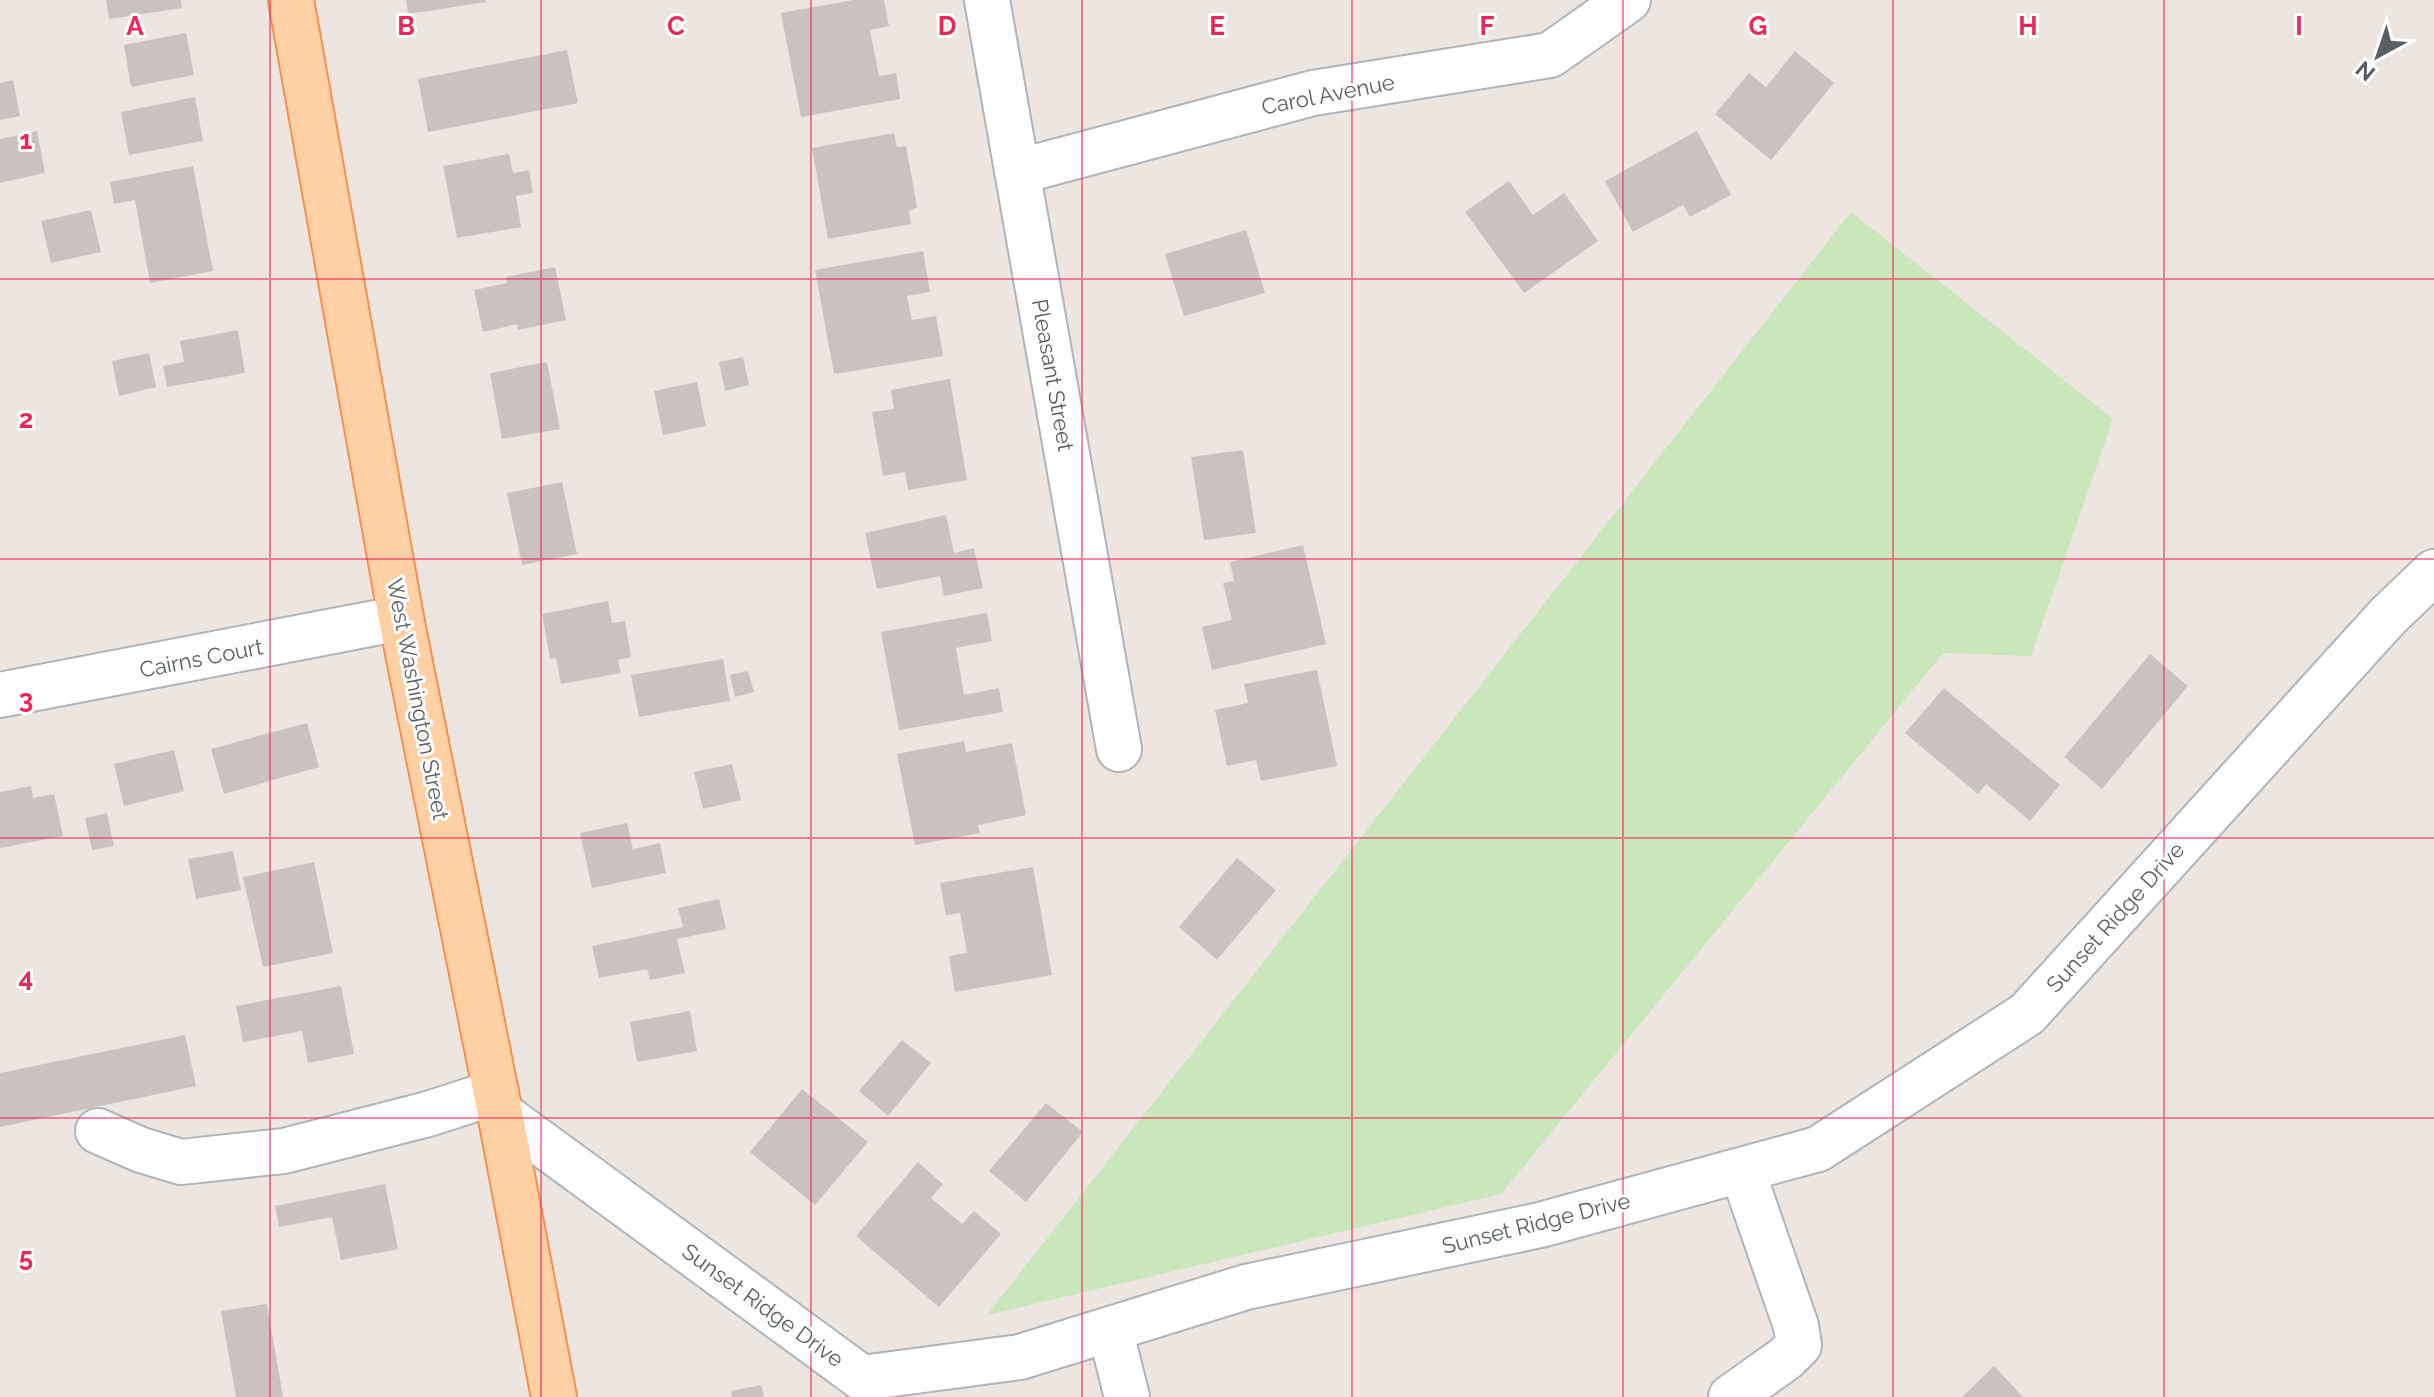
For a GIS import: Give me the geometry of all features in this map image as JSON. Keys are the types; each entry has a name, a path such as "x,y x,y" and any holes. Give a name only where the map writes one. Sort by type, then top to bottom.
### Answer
{"main road":[{"name":"West Washington Street","path":"291,0 401,618 554,1397"}],"street":[{"name":"Pleasant Street","path":"987,0 1119,749"},
{"name":"Carol Avenue","path":"1017,172 1313,93 1550,55 1628,0"},
{"name":"Sunset Ridge Drive","path":"498,1102 862,1378 920,1384 1020,1357 1246,1287 1540,1225 1742,1170 1818,1149 2027,1014 2388,616 2434,572"},
{"name":"Cairns Court","path":"0,695 401,618"},
{"path":"98,1131 141,1150 181,1162 284,1151 428,1114 498,1102"},
{"path":"1731,1397 1786,1358 1799,1345 1796,1326 1742,1170"},
{"path":"1110,1329 1127,1397"}],"green space":[{"path":"1851,212 2113,419 2031,656 1943,653 1501,1194 987,1315"}],"building":[{"path":"106,0 181,0 182,8 109,19"},
{"path":"406,0 486,0 486,2 408,14"},
{"path":"853,0 884,0 889,26 870,30 879,76 896,73 900,99 801,117 781,13"},
{"path":"186,33 194,75 131,87 124,45"},
{"path":"567,50 578,103 428,132 418,79"},
{"path":"1795,51 1834,83 1771,160 1715,114 1749,73 1766,87"},
{"path":"13,80 20,116 0,120 0,83"},
{"path":"195,97 203,141 129,155 121,112"},
{"path":"37,131 45,173 0,183 0,139"},
{"path":"1697,131 1731,195 1690,217 1683,205 1633,232 1605,181"},
{"path":"894,133 897,147 906,146 917,207 909,211 911,224 828,239 812,148"},
{"path":"509,154 513,173 529,170 533,193 516,196 521,227 457,238 443,166"},
{"path":"193,166 213,271 150,283 135,200 114,204 110,182"},
{"path":"1509,181 1533,215 1564,193 1598,241 1524,293 1465,212"},
{"path":"91,210 101,252 51,263 41,221"},
{"path":"1246,230 1265,293 1184,316 1165,254"},
{"path":"923,251 930,292 907,296 912,320 936,316 943,356 834,374 815,270"},
{"path":"555,267 566,320 518,330 517,324 483,332 474,290 507,283 506,277"},
{"path":"238,330 245,373 167,387 163,366 184,362 180,341"},
{"path":"149,353 156,387 119,396 112,361"},
{"path":"743,357 749,385 725,391 719,362"},
{"path":"547,362 560,429 502,439 490,373"},
{"path":"950,379 967,480 908,490 905,472 883,476 872,412 894,409 891,390"},
{"path":"697,382 706,426 663,435 654,391"},
{"path":"1243,450 1256,533 1204,540 1191,457"},
{"path":"562,482 577,554 522,565 507,493"},
{"path":"946,515 954,553 974,548 983,588 944,596 940,576 877,589 865,533"},
{"path":"1303,545 1326,644 1212,670 1202,627 1232,620 1223,583 1234,581 1230,562"},
{"path":"608,601 612,623 625,621 631,657 618,660 621,673 561,684 556,658 550,659 542,614"},
{"path":"987,613 992,641 956,648 964,695 999,688 1003,712 899,730 881,632"},
{"path":"2150,654 2188,686 2102,789 2064,757"},
{"path":"723,659 730,701 639,717 631,675"},
{"path":"1317,670 1337,766 1261,781 1256,760 1227,766 1215,710 1248,703 1244,684"},
{"path":"748,671 754,692 735,697 730,675"},
{"path":"1944,688 2060,785 2030,821 1986,784 1978,794 1905,733"},
{"path":"307,723 319,767 224,794 211,749"},
{"path":"964,741 966,752 1012,743 1026,815 978,825 980,833 915,845 897,754"},
{"path":"174,750 184,791 124,806 114,764"},
{"path":"732,764 741,800 703,809 694,772"},
{"path":"31,786 33,798 54,794 63,836 0,848 0,792"},
{"path":"107,813 114,846 92,850 85,818"},
{"path":"627,823 633,849 660,843 666,873 592,888 580,833"},
{"path":"233,851 241,890 196,899 188,859"},
{"path":"1237,858 1276,890 1217,960 1179,927"},
{"path":"314,862 333,953 263,967 243,877"},
{"path":"1033,867 1052,975 955,992 949,956 967,953 960,913 946,915 940,883"},
{"path":"719,899 726,929 677,939 685,973 650,980 647,969 599,978 592,946 683,927 678,908"},
{"path":"341,986 354,1054 308,1063 302,1031 243,1042 236,1006"},
{"path":"690,1011 697,1051 637,1062 630,1022"},
{"path":"185,1035 196,1086 0,1127 0,1073"},
{"path":"902,1040 931,1063 888,1116 859,1091"},
{"path":"802,1089 868,1142 815,1205 750,1152"},
{"path":"1046,1103 1083,1132 1026,1202 989,1171"},
{"path":"918,1162 943,1184 931,1198 962,1224 974,1211 1001,1234 939,1307 856,1236"},
{"path":"385,1184 398,1249 341,1260 332,1217 279,1227 275,1206"},
{"path":"267,1304 283,1397 236,1397 221,1311"},
{"path":"1994,1366 2023,1397 1962,1397"},
{"path":"761,1385 764,1397 732,1397 731,1391"}]}
